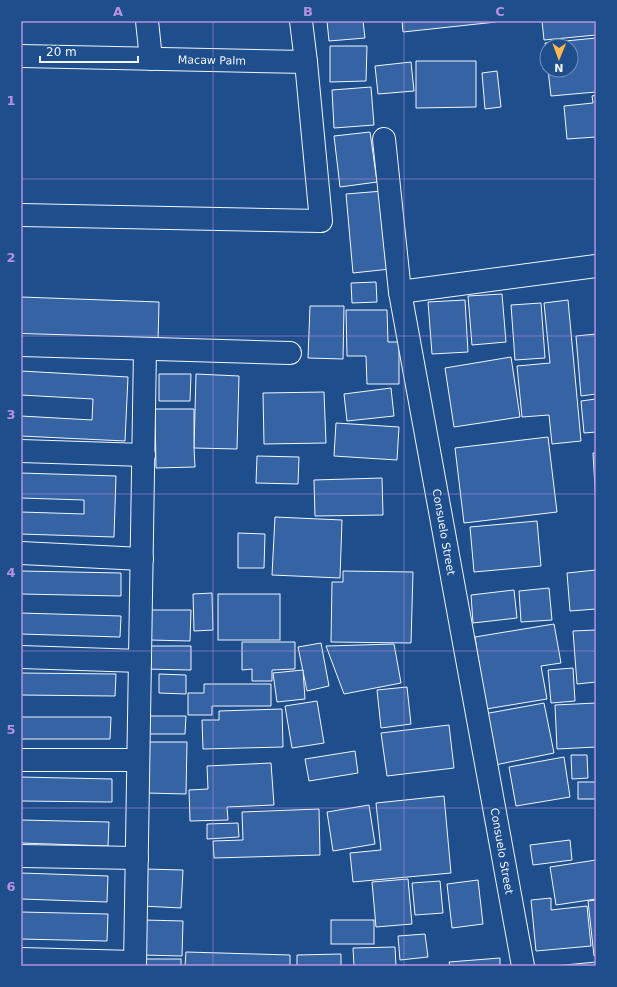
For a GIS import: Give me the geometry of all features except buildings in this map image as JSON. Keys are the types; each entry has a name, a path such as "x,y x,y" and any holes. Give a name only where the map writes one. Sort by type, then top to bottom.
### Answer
{"street":[{"path":"147,21 151,59"},
{"path":"21,215 321,221 301,21"},
{"name":"Macaw Palm","path":"21,56 306,62"},
{"name":"Consuelo Street","path":"384,139 400,292 524,966"},
{"path":"400,292 596,266"},
{"path":"21,345 290,352"},
{"path":"21,959 135,964 145,349"},
{"path":"21,451 144,455"},
{"path":"21,553 142,559"},
{"path":"21,657 140,661"},
{"path":"21,760 138,760"},
{"path":"21,856 136,858"}]}
